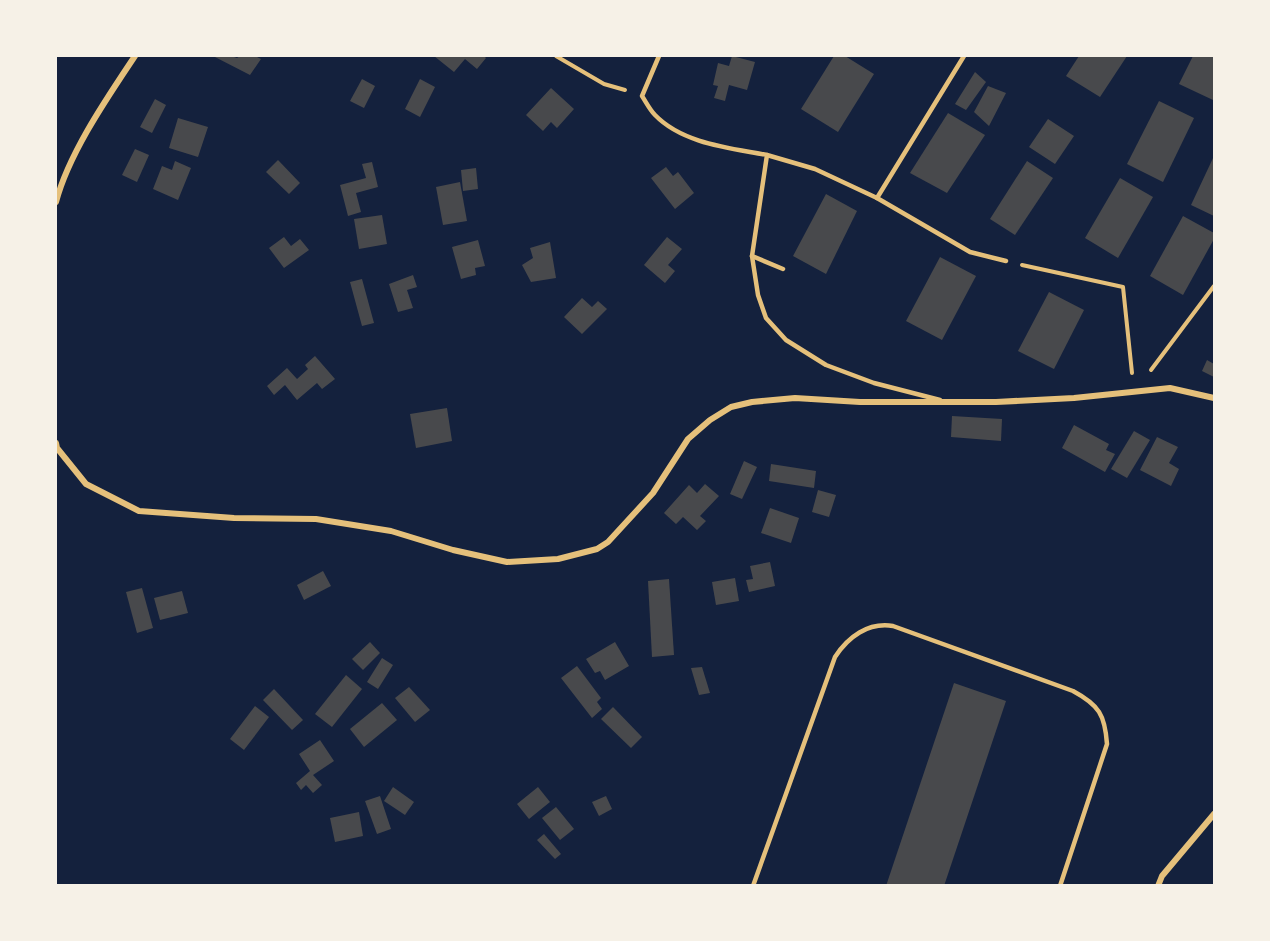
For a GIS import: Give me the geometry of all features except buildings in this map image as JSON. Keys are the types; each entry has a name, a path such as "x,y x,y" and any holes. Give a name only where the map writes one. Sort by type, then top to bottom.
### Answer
{"street":[{"path":"56,202 59,188 87,131 135,56"},
{"path":"56,443 57,448 86,483 140,511 234,518 315,519 391,531 453,550 507,562 558,559 586,553 608,542 653,493 688,439 710,420 731,407 752,402 795,398 860,402 996,402 1074,398 1170,388 1215,398"},
{"path":"1158,885 1161,876 1215,814"}],"lane":[{"path":"659,56 642,96 655,115 671,128 705,143 767,155 815,170 877,198 970,252 1006,261"},
{"path":"877,198 964,56"},
{"path":"767,155 752,256 758,295 766,318 786,340 826,365 874,383 943,401"},
{"path":"752,256 783,269"},
{"path":"753,885 835,657 854,636 869,627 885,625 1073,691 1088,699 1101,711 1107,744 1060,885"}],"path":[{"path":"556,56 604,84 642,96"},
{"path":"1006,261 1123,287 1134,392"},
{"path":"1134,392 1215,286"}]}
